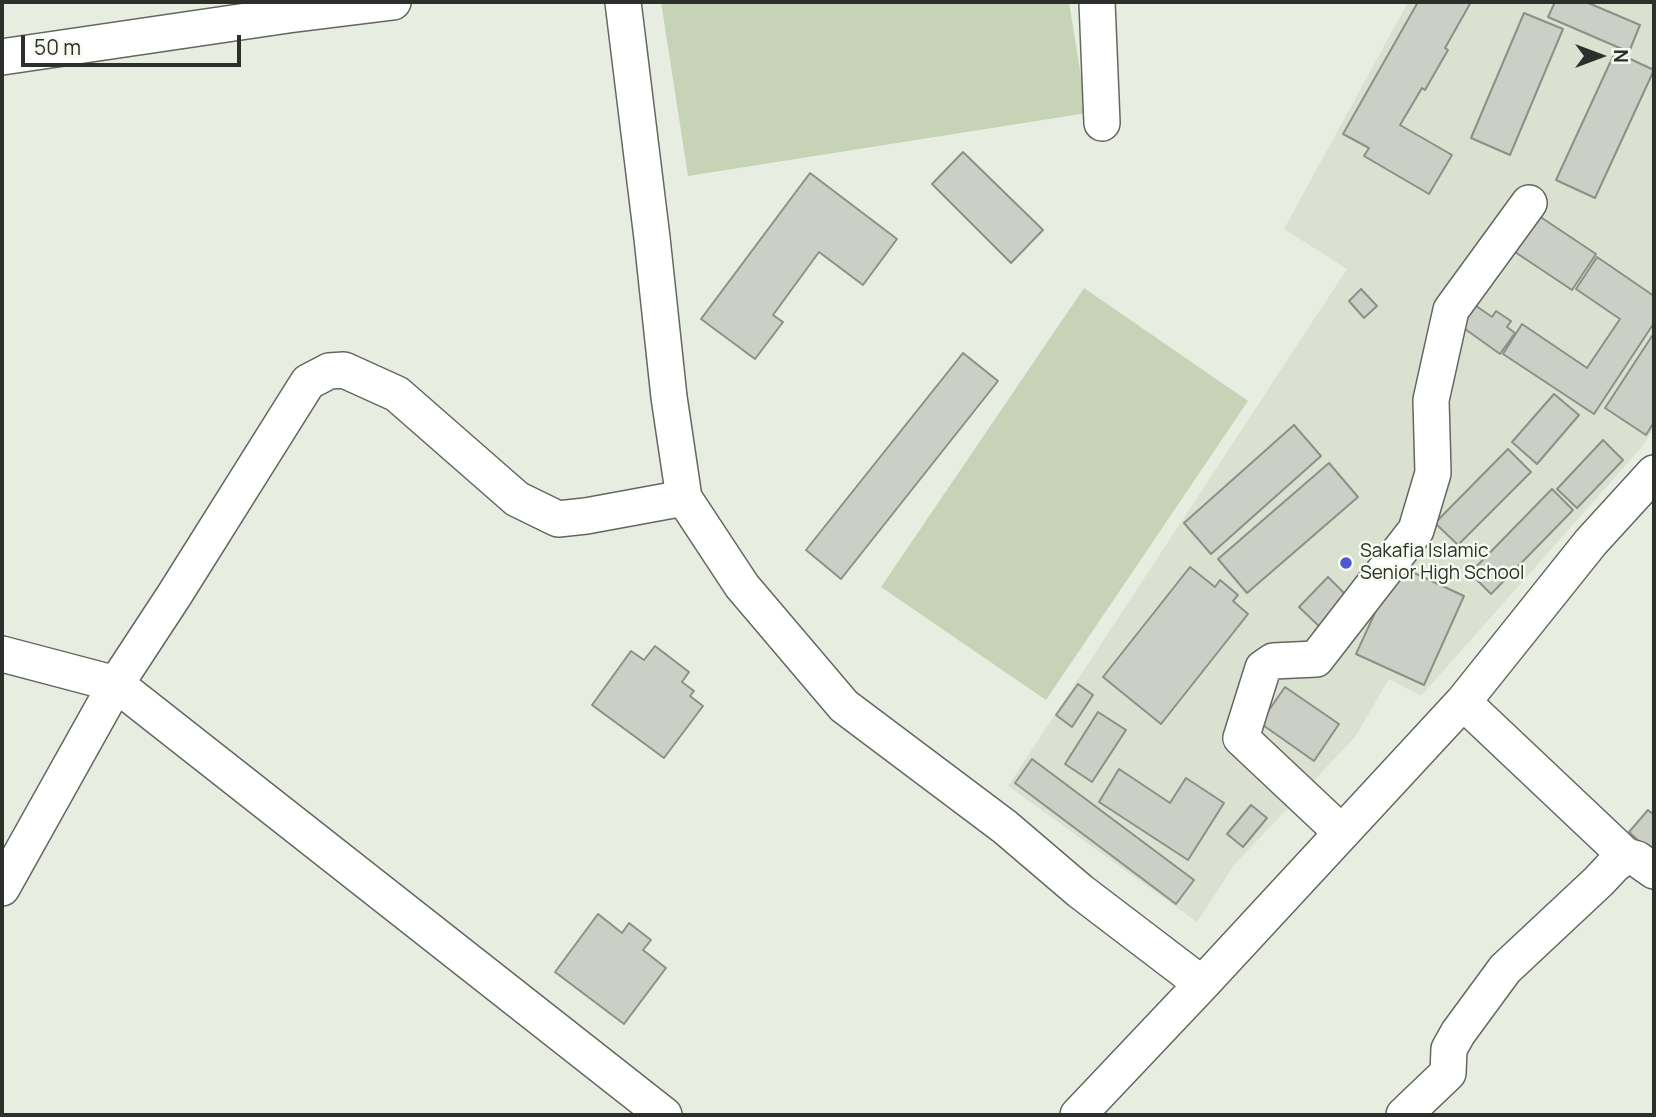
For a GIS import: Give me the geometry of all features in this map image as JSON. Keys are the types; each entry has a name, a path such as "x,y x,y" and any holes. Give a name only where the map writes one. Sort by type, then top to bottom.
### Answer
{"street":[{"path":"2,57 287,8 393,2"},
{"path":"623,2 669,397 684,498 742,586 844,706 1005,827 1080,891 1202,984"},
{"path":"1097,2 1102,123"},
{"path":"1341,832 1241,738 1263,668 1273,661 1316,659 1416,530 1433,473 1432,400 1451,310 1529,203"},
{"path":"2,888 116,684 308,382 329,371 344,370 397,394 517,499 558,519 684,498"},
{"path":"1078,1115 1463,702 1591,542 1654,473"},
{"path":"2,654 116,684 664,1115"},
{"path":"1463,702 1640,863"},
{"path":"1404,1115 1447,1073 1450,1049 1458,1033 1506,969 1614,865 1640,863"}],"shaded area":[{"name":"Sakafia Islamic Senior High School","path":"1408,2 1654,2 1654,428 1641,448 1421,696 1389,679 1355,737 1234,865 1197,922 1008,786 1347,269 1284,229"}],"green space":[{"path":"661,2 1069,2 1087,113 688,176"},
{"path":"1084,288 1248,401 1046,700 881,587"}],"building":[{"path":"1418,2 1471,2 1425,90 1422,88 1400,125 1452,155 1429,194 1364,156 1369,148 1343,134"},
{"path":"1555,2 1586,2 1640,25 1629,52 1548,17"},
{"path":"1524,13 1563,29 1510,155 1471,138"},
{"path":"1615,52 1654,70 1595,198 1556,180"},
{"path":"963,152 1043,230 1011,263 932,184"},
{"path":"810,173 897,239 863,285 819,252 773,315 783,322 755,359 701,319"},
{"path":"1539,216 1596,254 1572,290 1515,252"},
{"path":"1597,257 1654,296 1654,323 1594,414 1503,354 1522,324 1587,368 1620,319 1576,289"},
{"path":"1361,289 1377,306 1364,318 1349,301"},
{"path":"1472,303 1492,317 1496,311 1511,321 1507,327 1515,333 1500,354 1458,324"},
{"path":"1654,333 1654,422 1646,435 1605,408"},
{"path":"963,353 998,381 841,579 806,550"},
{"path":"1554,394 1579,415 1537,464 1512,442"},
{"path":"1294,425 1321,456 1211,554 1184,523"},
{"path":"1603,440 1623,460 1577,508 1557,489"},
{"path":"1508,449 1531,472 1458,545 1435,523"},
{"path":"1329,463 1358,497 1247,593 1218,559"},
{"path":"1552,489 1573,510 1491,594 1470,573"},
{"path":"1397,565 1464,596 1424,685 1356,654"},
{"path":"1190,567 1215,587 1220,580 1238,595 1233,601 1248,614 1161,724 1103,677"},
{"path":"1328,577 1351,600 1322,629 1299,607"},
{"path":"655,646 689,672 682,682 694,691 690,696 703,706 664,758 592,705 631,651 644,660"},
{"path":"1078,684 1093,695 1072,727 1056,715"},
{"path":"1285,687 1339,724 1314,761 1260,723"},
{"path":"1098,712 1126,730 1092,782 1065,764"},
{"path":"1032,759 1194,880 1176,904 1015,783"},
{"path":"1119,769 1170,803 1186,778 1224,803 1188,860 1099,802"},
{"path":"1251,805 1267,818 1243,847 1227,834"},
{"path":"1648,810 1654,815 1654,855 1629,832"},
{"path":"598,914 622,933 629,923 651,940 643,950 666,968 624,1024 555,972"}],"place":[{"name":"Sakafia Islamic Senior High School","path":"1346,563"}]}
